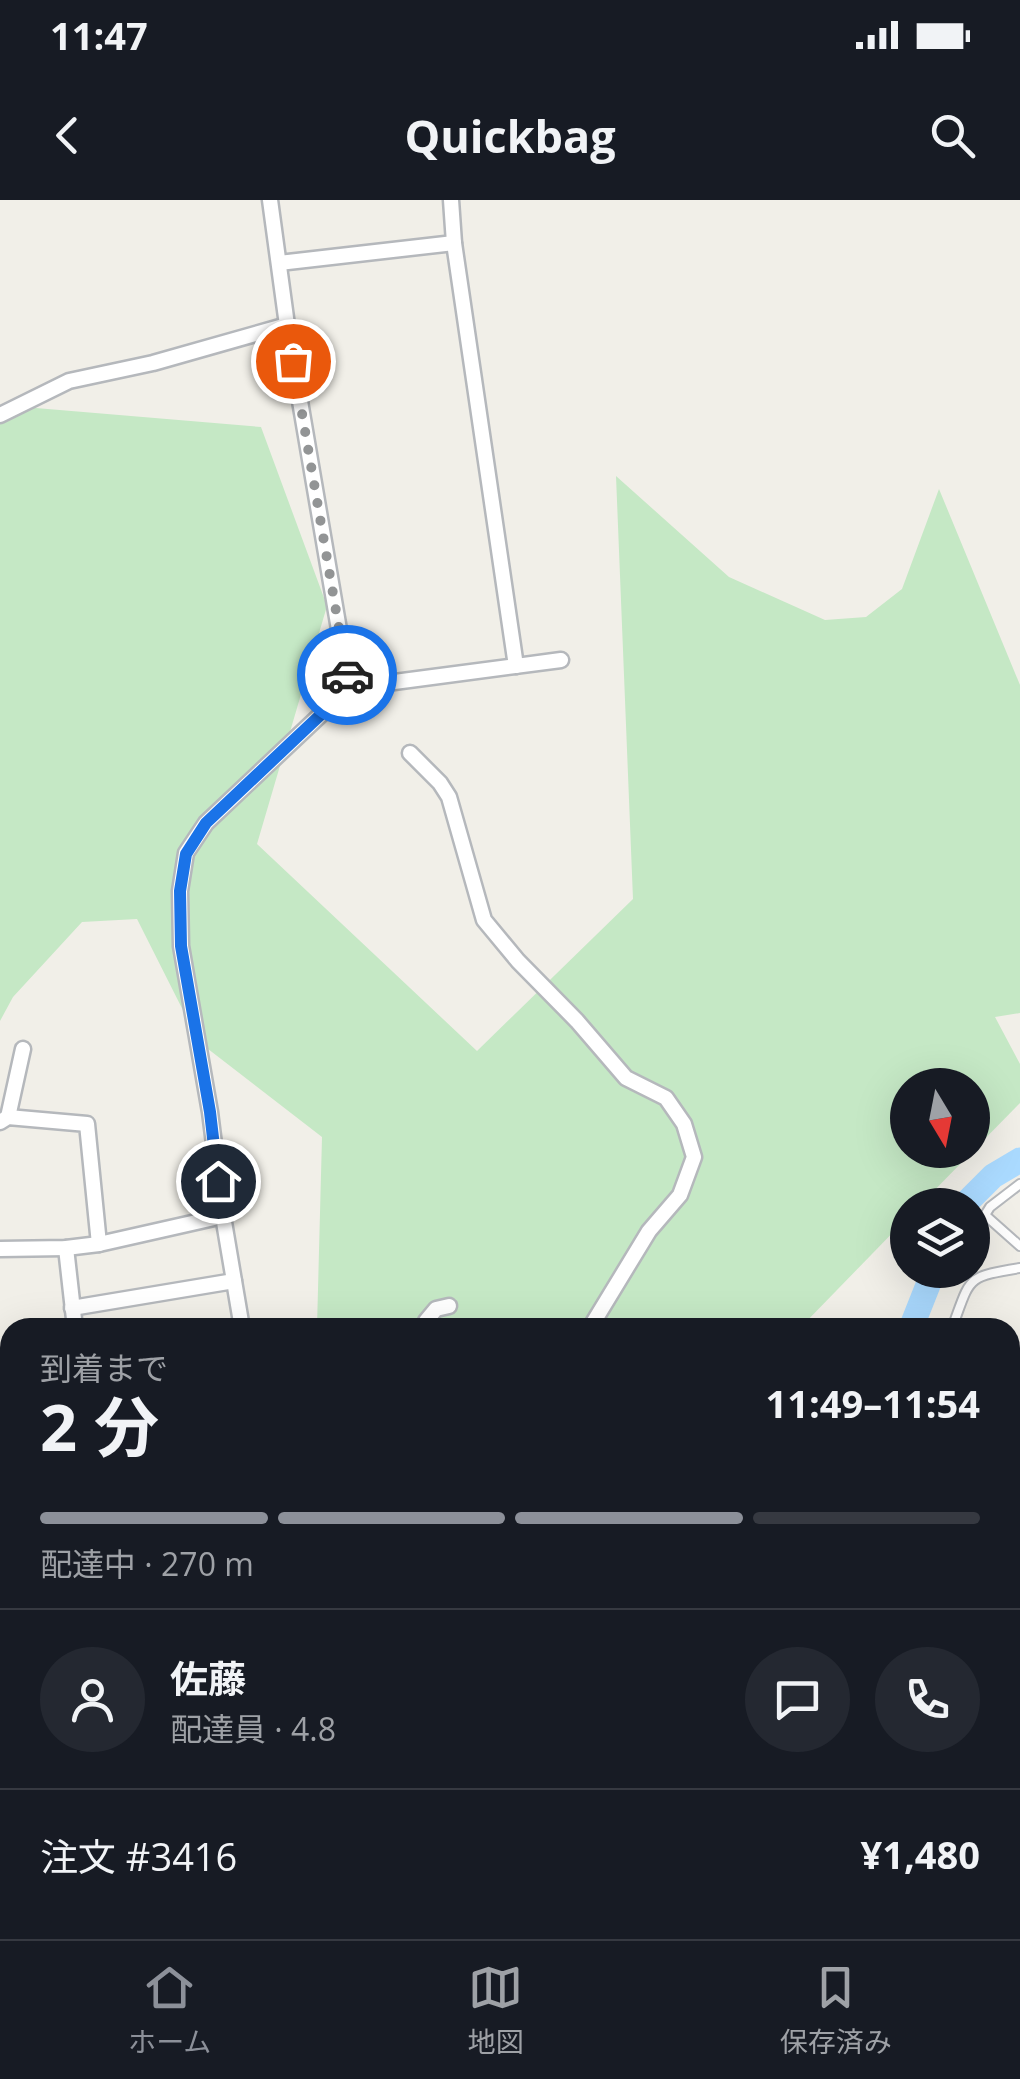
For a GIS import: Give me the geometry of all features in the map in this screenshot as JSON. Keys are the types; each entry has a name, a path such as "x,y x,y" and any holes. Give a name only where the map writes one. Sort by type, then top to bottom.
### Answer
{"street":[{"path":"270,200 287,325 349,688"},
{"path":"450,200 516,666"},
{"path":"278,264 454,243"},
{"path":"0,415 69,381 152,363 287,325"},
{"path":"240,1318 181,946 180,891 186,854 206,823 349,688 562,660"},
{"path":"410,753 449,797 484,920 626,1078 666,1098 684,1124 694,1156 680,1195 650,1232 596,1318"},
{"path":"23,1050 4,1119 87,1124 100,1244"},
{"path":"0,1249 100,1244 223,1216"},
{"path":"66,1248 74,1318"},
{"path":"72,1308 234,1281"},
{"path":"429,1318 436,1310 449,1306"}],"lane":[{"path":"1020,1184 985,1215 1020,1246"},
{"path":"956,1318 968,1285 982,1274 1020,1268"}],"green space":[{"path":"0,405 261,427 327,606 257,844 477,1051 633,899 616,476 729,577 825,620 866,617 902,589 939,489 1020,685 1020,1013 995,1017 1020,1064 1020,1103 990,1134 990,1068 890,1068 890,1168 956,1168 937,1188 890,1188 890,1235 810,1318 317,1318 322,1137 199,1042 137,919 82,922 13,997 0,1021"}],"waterway":[{"path":"981,1188 1020,1160"},
{"path":"915,1318 927,1288"}],"way so far":[{"path":"293,361 347,675"}],"route":[{"path":"218,1181 181,946 180,891 186,854 206,823 349,688 347,675"}]}
